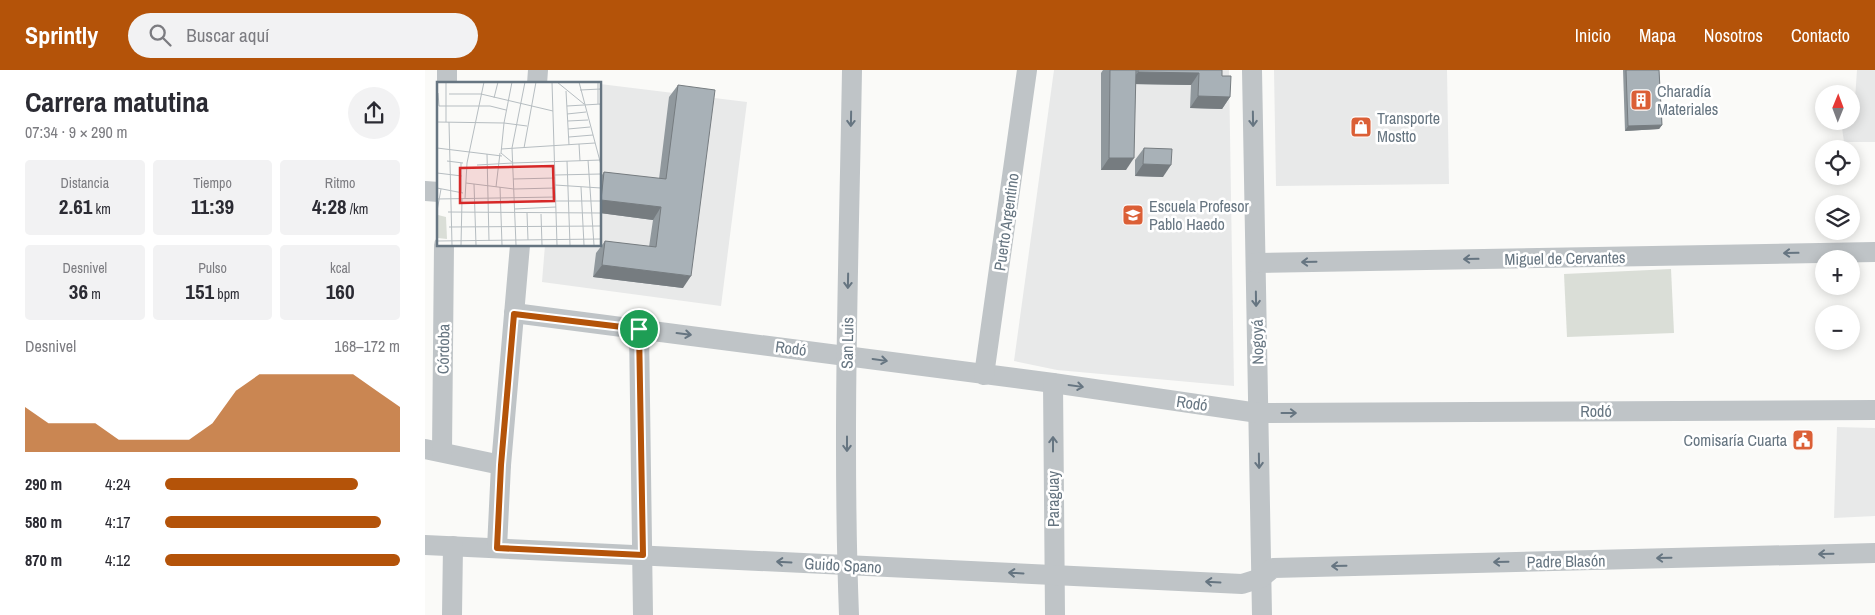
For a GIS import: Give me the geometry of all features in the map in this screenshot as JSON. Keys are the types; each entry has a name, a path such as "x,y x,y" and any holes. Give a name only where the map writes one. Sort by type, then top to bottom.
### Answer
{"street":[{"name":"San Luis","path":"849,615 847,565 847,356 852,70"},
{"name":"Puerto Argentino","path":"984,375 1027,70"},
{"name":"Nogoyá","path":"1252,70 1261,615"},
{"name":"Córdoba","path":"433,451 444,246"},
{"path":"497,548 501,465 519,246"},
{"name":"Miguel de Cervantes","path":"1255,263 1875,252"},
{"name":"Rodó","path":"514,314 1053,383 1258,413 1875,410"},
{"path":"639,329 643,615"},
{"name":"Paraguay","path":"1053,383 1055,615"},
{"path":"433,451 501,465"},
{"name":"Guido Spano","path":"425,545 1242,584 1261,578"},
{"path":"452,615 453,546"},
{"name":"Padre Blasón","path":"1261,578 1273,568 1875,553"}],"shaded area":[{"name":"Escuela Profesor Pablo Haedo","path":"1054,70 1229,70 1234,386 1057,370 1014,361"},
{"name":"Transporte Mostto","path":"1274,70 1447,70 1449,184 1276,186"},
{"path":"1857,70 1875,70 1875,142 1844,140 1842,130 1860,130 1860,85 1856,85"},
{"path":"601,84 747,102 721,306 542,282 545,246 601,246"},
{"path":"1671,269 1674,333 1567,337 1564,274"},
{"path":"1837,427 1875,428 1875,516 1834,518"}],"building":[{"path":"1110,70 1136,70 1134,158 1109,158"},
{"path":"1138,70 1222,70 1222,76 1231,76 1230,97 1198,96 1199,73 1138,72"},
{"name":"Charadía Materiales","path":"1626,70 1659,70 1662,125 1628,126"},
{"path":"678,85 715,90 691,276 602,265 605,241 656,247 661,207 601,200 604,172 666,179"},
{"path":"1144,148 1172,149 1171,165 1143,164"}],"place":[{"name":"Charadía Materiales","path":"1641,100"},
{"name":"Transporte Mostto","path":"1361,127"},
{"name":"Escuela Profesor Pablo Haedo","path":"1133,215"},
{"name":"Comisaría Cuarta","path":"1803,440"}],"route":[{"path":"514,314 639,329 643,555 497,548 501,465 514,314"}]}
